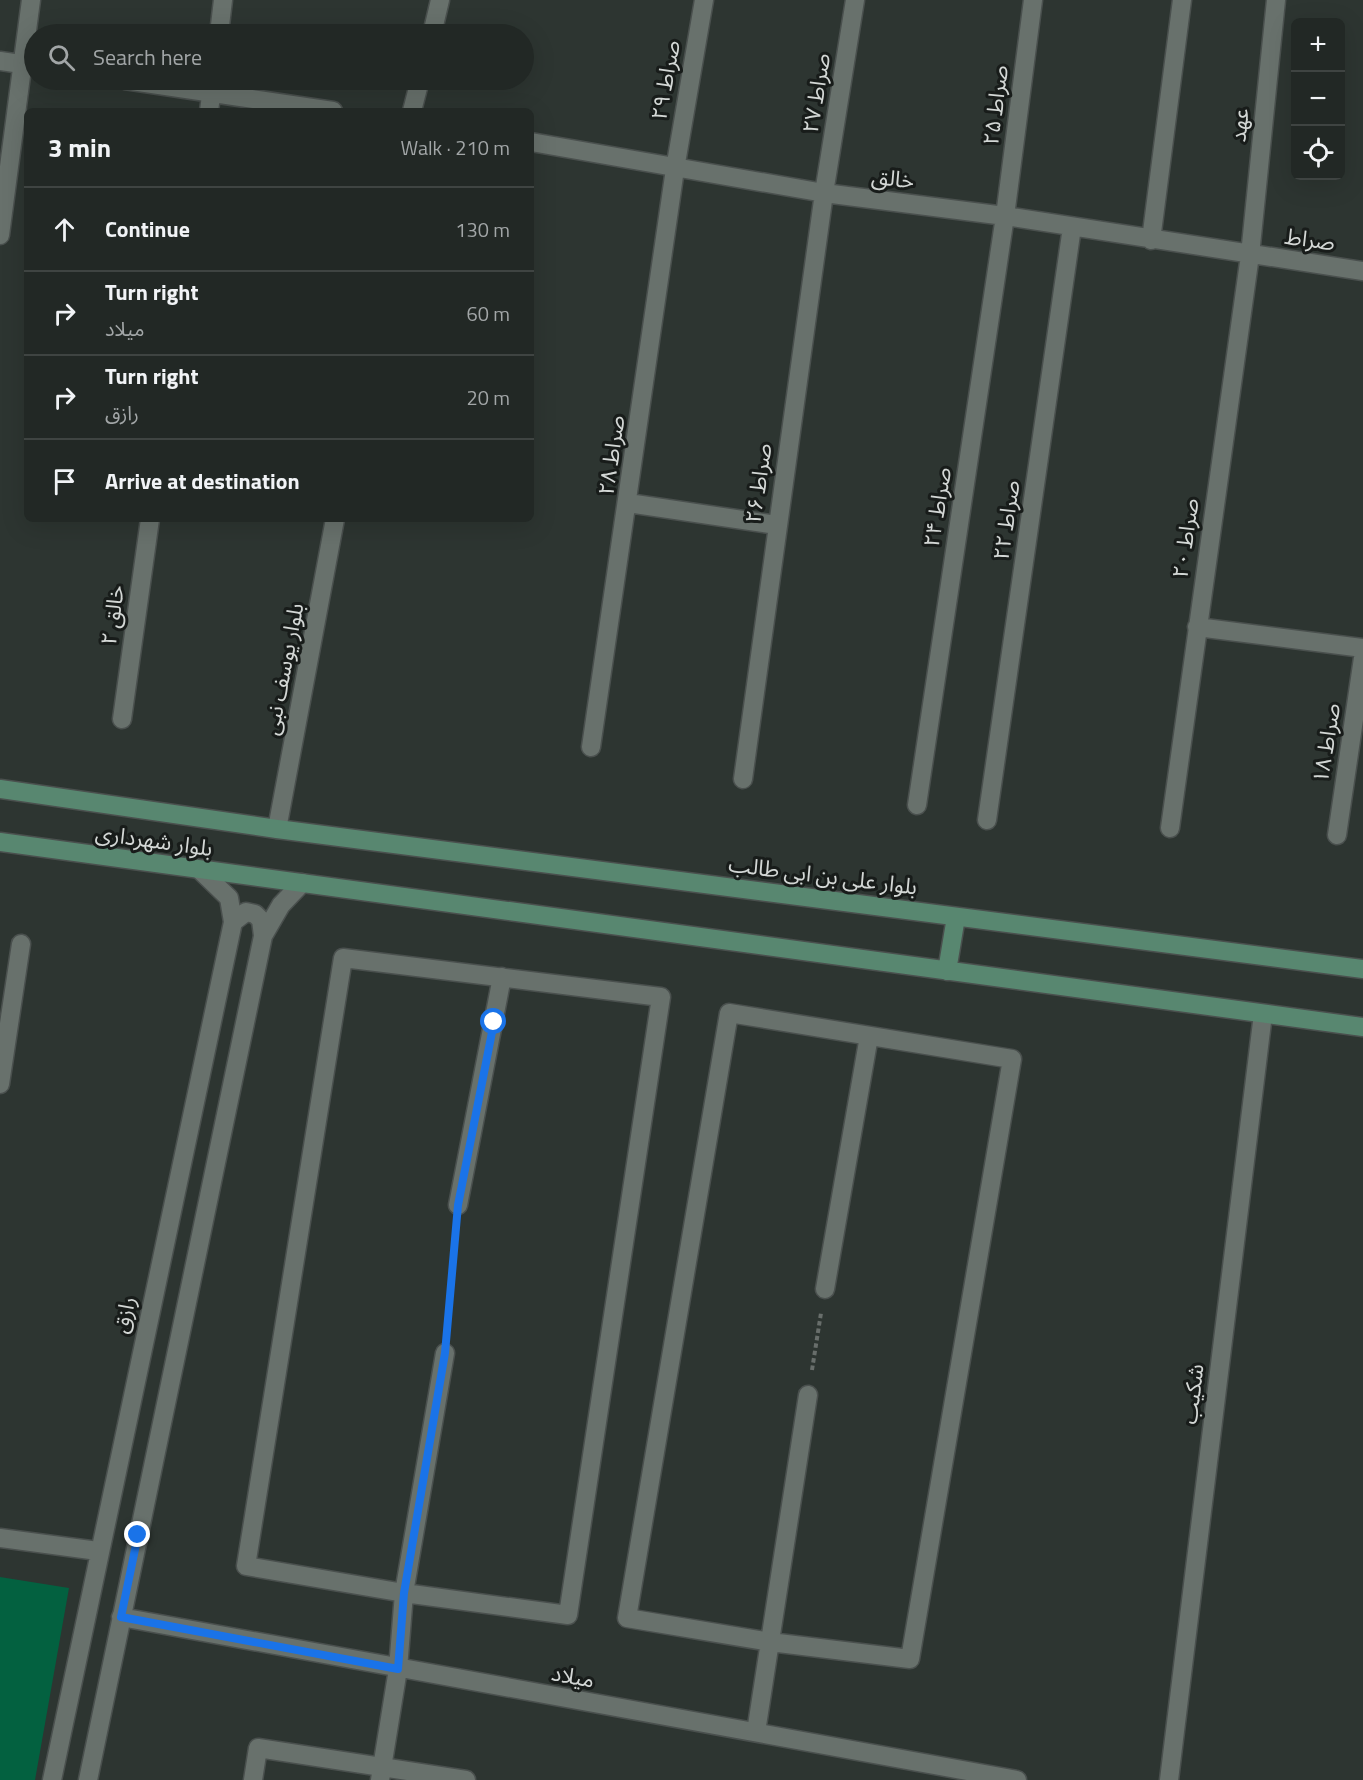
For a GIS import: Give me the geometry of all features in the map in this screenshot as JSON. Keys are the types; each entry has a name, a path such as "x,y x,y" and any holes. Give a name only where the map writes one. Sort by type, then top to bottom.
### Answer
{"main road":[{"name":"بلوار شهرداری","path":"0,789 277,829"},
{"name":"بلوار علی بن ابی طالب","path":"277,829 1363,969"},
{"name":"بلوار شهرداری","path":"0,842 302,883"},
{"path":"302,883 1363,1027"},
{"path":"947,972 956,917"}],"street":[{"path":"30,24 31,0"},
{"path":"220,24 223,0"},
{"path":"434,24 440,0"},
{"name":"صراط ۲۹","path":"675,169 704,0"},
{"name":"صراط ۲۷","path":"824,193 855,0"},
{"name":"صراط ۲۵","path":"1005,216 1033,0"},
{"path":"1151,240 1182,0"},
{"name":"عهد","path":"1250,255 1276,0"},
{"path":"0,61 24,64"},
{"path":"0,236 24,89"},
{"path":"208,108 211,90"},
{"path":"231,90 318,108"},
{"path":"413,108 417,90"},
{"name":"خالق","path":"534,143 675,169 824,193 1005,216 1250,255"},
{"name":"صراط ۲۸","path":"591,747 675,169"},
{"name":"صراط ۲۶","path":"743,779 824,193"},
{"name":"صراط ۲۴","path":"917,805 1005,216"},
{"name":"صراط ۲۲","path":"987,820 1072,227"},
{"name":"صراط","path":"1250,255 1363,271"},
{"name":"صراط ۲۰","path":"1170,828 1250,255"},
{"path":"628,503 777,525"},
{"name":"خالق ۲","path":"122,719 150,522"},
{"name":"بلوار یوسف نبی","path":"277,829 334,522"},
{"path":"1197,627 1363,648"},
{"name":"صراط ۱۸","path":"1336,835 1363,658"},
{"name":"رازق","path":"52,1780 98,1551 231,926 229,898 201,871"},
{"path":"88,1780 263,936 281,905 302,883"},
{"path":"231,926 246,912 255,914 261,920 263,936"},
{"path":"0,1084 21,944"},
{"path":"343,958 661,997 568,1615 404,1593 246,1566 343,958"},
{"path":"458,1205 502,977"},
{"path":"729,1013 1012,1059 910,1659 770,1642 627,1618 729,1013"},
{"name":"شکیب","path":"1169,1780 1263,1014"},
{"path":"825,1289 869,1036"},
{"path":"381,1774 398,1669 404,1593 445,1353"},
{"path":"756,1732 808,1395"},
{"path":"0,1538 98,1551"},
{"name":"میلاد","path":"121,1617 1017,1780"},
{"path":"253,1780 258,1748 381,1774 466,1780"}],"path":[{"path":"445,1353 458,1205"},
{"path":"808,1395 825,1289"}],"green space":[{"path":"0,1577 69,1588 35,1780 0,1780"}],"route":[{"path":"138,1535 121,1617 398,1669 404,1593 445,1353 458,1205 494,1022"}]}
